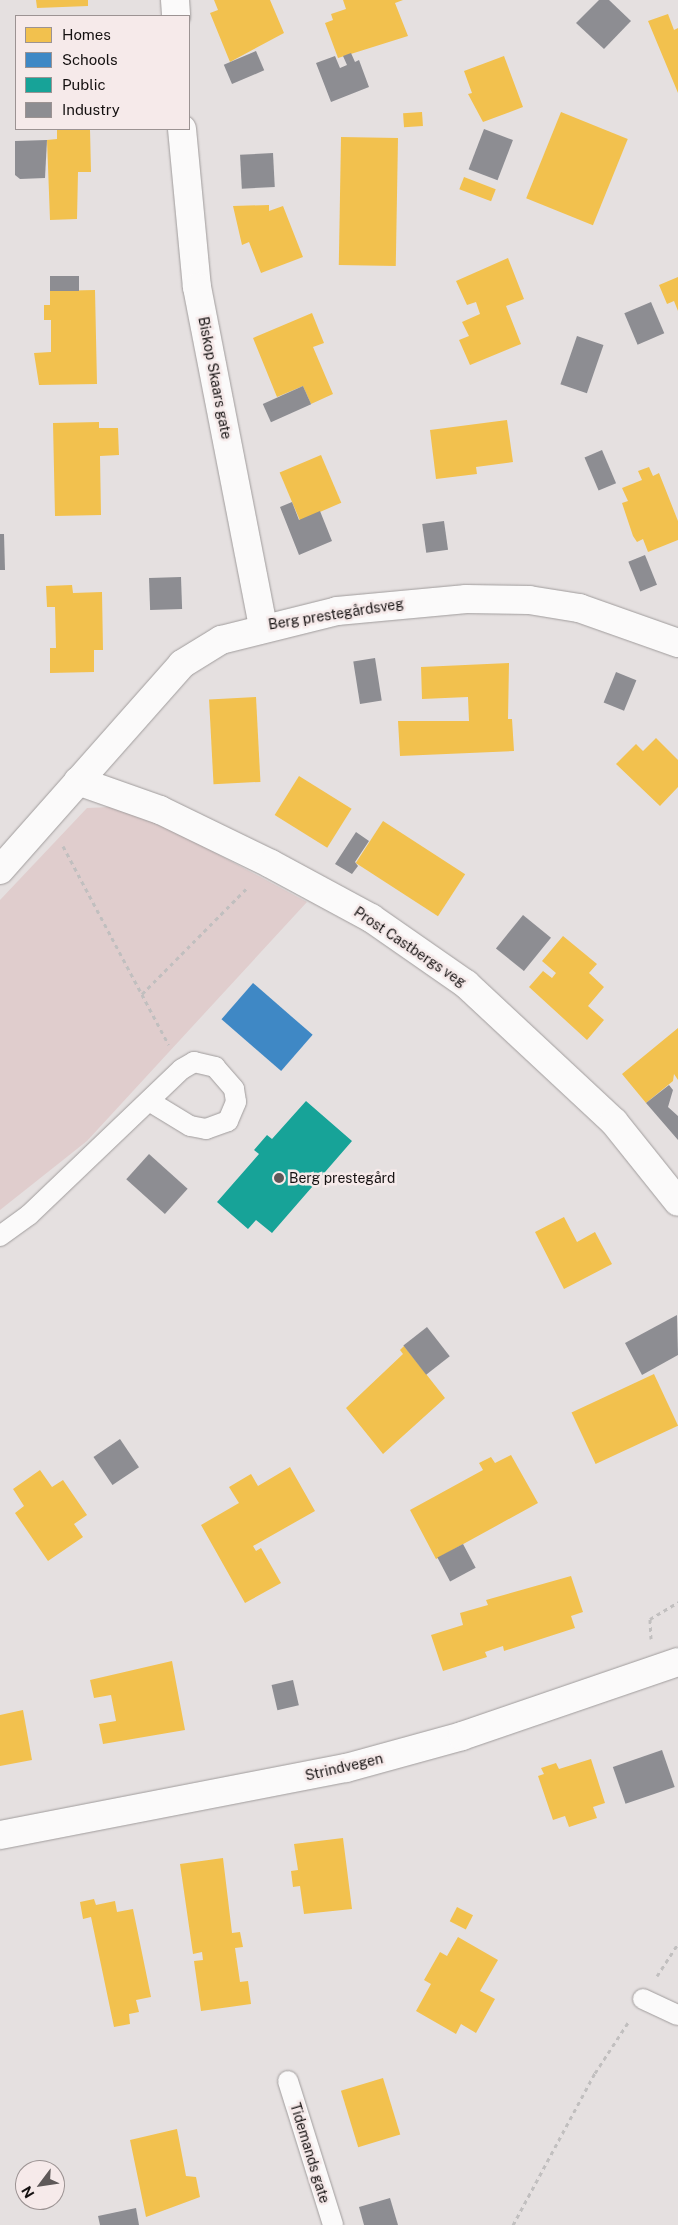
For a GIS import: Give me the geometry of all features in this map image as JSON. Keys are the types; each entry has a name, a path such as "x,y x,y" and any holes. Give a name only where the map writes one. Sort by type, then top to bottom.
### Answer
{"street":[{"path":"175,0 176,15"},
{"name":"Biskop Skaars gate","path":"182,130 197,287 263,626"},
{"name":"Berg prestegårdsveg","path":"0,870 192,655 263,626 406,602 529,600 580,608 678,643"},
{"name":"Prost Castbergs veg","path":"78,781 160,810 271,864 371,918 466,984 614,1122 678,1202"},
{"name":"Strindvegen","path":"0,1835 346,1768 462,1736 678,1662"}],"lane":[{"path":"0,1236 29,1215 182,1069 206,1062 226,1078 236,1102 228,1121 206,1130 190,1126 149,1101"},
{"path":"643,1999 678,2015"},
{"name":"Tidemands gate","path":"288,2081 333,2225"}],"path":[{"path":"48,816 182,1069"},
{"path":"142,994 271,864"},
{"path":"651,1645 650,1620 678,1602"},
{"path":"513,2225 595,2074 678,1944"}],"shaded area":[{"path":"110,807 152,819 307,902 87,1141 0,1210 0,900 87,808"}],"building: Homes":[{"path":"36,0 88,0 88,6 37,8"},
{"path":"214,0 270,0 284,33 230,62 210,13 218,10"},
{"path":"343,0 403,0 395,3 408,36 338,58 325,23 333,20 331,14 346,9"},
{"path":"668,14 674,30 678,28 678,93 648,21"},
{"path":"504,56 523,107 483,122 468,94 472,93 464,71"},
{"path":"422,112 423,126 404,127 403,113"},
{"path":"561,112 628,139 593,225 526,198"},
{"path":"57,130 90,130 91,172 78,172 77,219 50,220 47,140 57,139"},
{"path":"341,137 398,138 396,266 339,265"},
{"path":"464,177 496,189 491,201 459,189"},
{"path":"269,205 269,211 283,206 303,257 261,273 249,242 242,245 233,206"},
{"path":"508,258 524,299 506,306 521,344 470,365 459,340 469,336 462,322 480,314 476,302 467,305 456,281"},
{"path":"678,277 678,311 674,301 667,304 659,285"},
{"path":"95,290 97,384 39,385 34,353 51,352 51,320 44,320 44,305 50,305 50,291"},
{"path":"312,313 324,343 313,347 333,394 311,404 303,386 277,397 253,338"},
{"path":"507,420 513,462 476,467 477,474 436,479 430,430"},
{"path":"99,422 99,428 118,428 119,455 100,456 101,515 55,516 53,423"},
{"path":"321,455 341,503 300,520 280,473"},
{"path":"649,467 653,476 659,473 678,521 678,540 648,552 643,539 637,542 633,536 622,503 628,501 622,488 642,480 638,471"},
{"path":"72,585 73,593 102,592 103,650 94,650 94,672 50,673 50,648 56,648 55,607 47,607 46,586"},
{"path":"509,663 508,719 512,719 514,751 400,756 398,721 469,721 468,697 422,699 421,667"},
{"path":"256,697 260,782 214,784 209,699"},
{"path":"656,738 678,760 678,787 660,806 616,764 636,744 643,751"},
{"path":"299,776 352,809 327,848 275,815"},
{"path":"383,821 465,874 438,916 356,863"},
{"path":"563,936 597,964 589,973 604,987 588,1006 604,1020 587,1040 529,987 543,971 552,978 556,973 542,961"},
{"path":"678,1028 678,1080 674,1074 673,1081 646,1103 622,1074"},
{"path":"564,1217 577,1242 595,1232 612,1264 564,1289 535,1232"},
{"path":"404,1346 445,1398 383,1454 346,1408 403,1354 400,1350"},
{"path":"654,1374 678,1426 596,1464 572,1412"},
{"path":"511,1455 538,1503 436,1559 410,1510 483,1470 479,1463 491,1457 495,1463"},
{"path":"290,1467 315,1511 253,1546 256,1551 261,1548 281,1583 245,1603 201,1525 239,1503 229,1487 251,1474 258,1486"},
{"path":"40,1470 52,1487 63,1480 87,1515 74,1524 83,1537 48,1561 15,1513 24,1506 13,1489"},
{"path":"571,1576 583,1612 571,1616 575,1628 504,1651 503,1646 485,1652 487,1657 443,1671 431,1635 463,1625 460,1613 488,1605 486,1600"},
{"path":"172,1661 185,1730 103,1744 99,1724 116,1721 111,1695 94,1698 90,1680"},
{"path":"23,1710 32,1760 0,1766 0,1715"},
{"path":"591,1759 605,1803 593,1807 597,1818 569,1827 565,1816 553,1820 538,1776 544,1774 541,1768 556,1763 559,1769"},
{"path":"343,1838 352,1909 304,1914 300,1886 293,1887 291,1871 298,1870 294,1844"},
{"path":"223,1858 232,1933 240,1932 243,1947 235,1948 240,1982 248,1981 251,2004 201,2011 194,1961 203,1960 202,1952 193,1954 180,1864"},
{"path":"94,1899 96,1905 115,1901 117,1912 133,1909 151,1997 136,2000 139,2012 129,2014 130,2024 114,2027 91,1917 83,1919 80,1902"},
{"path":"457,1907 473,1915 466,1929 450,1921"},
{"path":"458,1937 498,1960 480,1991 495,1999 476,2033 461,2024 456,2034 416,2011 431,1984 424,1980 440,1952 447,1956"},
{"path":"383,2078 400,2134 358,2147 341,2091"},
{"path":"177,2129 186,2176 196,2177 200,2197 146,2217 130,2140"}],"building: Schools":[{"path":"253,983 313,1035 281,1071 222,1019"}],"building: Public":[{"name":"Berg prestegård","path":"306,1101 352,1141 272,1233 256,1220 248,1229 217,1202 259,1154 254,1150 267,1135 272,1139"}],"building: Industry":[{"path":"599,0 609,0 631,21 604,49 576,23"},
{"path":"256,51 264,70 232,84 224,65"},
{"path":"351,53 355,62 359,60 369,87 331,102 316,63 335,56 340,68 347,65 343,56"},
{"path":"484,129 513,140 498,180 469,169"},
{"path":"47,140 45,178 20,179 15,175 15,141"},
{"path":"273,153 275,187 242,189 240,155"},
{"path":"50,276 79,276 79,291 50,291"},
{"path":"651,302 664,333 638,345 624,313"},
{"path":"577,336 603,345 587,393 560,384"},
{"path":"303,386 311,404 271,422 263,404"},
{"path":"602,450 616,483 599,491 585,457"},
{"path":"292,502 299,520 320,511 332,541 299,555 280,507"},
{"path":"444,521 448,550 426,553 422,524"},
{"path":"0,534 4,534 5,570 0,570"},
{"path":"645,555 657,585 640,591 628,562"},
{"path":"181,577 182,609 150,610 149,578"},
{"path":"375,658 382,700 360,704 353,661"},
{"path":"616,672 636,680 624,711 604,703"},
{"path":"356,832 369,841 355,862 358,866 352,874 335,864"},
{"path":"523,915 551,938 524,971 496,948"},
{"path":"669,1085 673,1090 668,1107 678,1116 678,1140 646,1103"},
{"path":"149,1154 188,1189 165,1214 126,1179"},
{"path":"677,1315 678,1355 642,1375 625,1343"},
{"path":"427,1327 450,1356 426,1375 403,1345"},
{"path":"120,1439 139,1467 112,1485 93,1457"},
{"path":"463,1544 476,1568 450,1581 437,1558"},
{"path":"293,1680 299,1705 277,1710 272,1685"},
{"path":"662,1750 675,1787 626,1804 613,1767"},
{"path":"390,2198 398,2225 364,2225 359,2207"},
{"path":"136,2208 139,2225 100,2225 98,2216"}],"place":[{"name":"Berg prestegård","path":"279,1178"}]}
